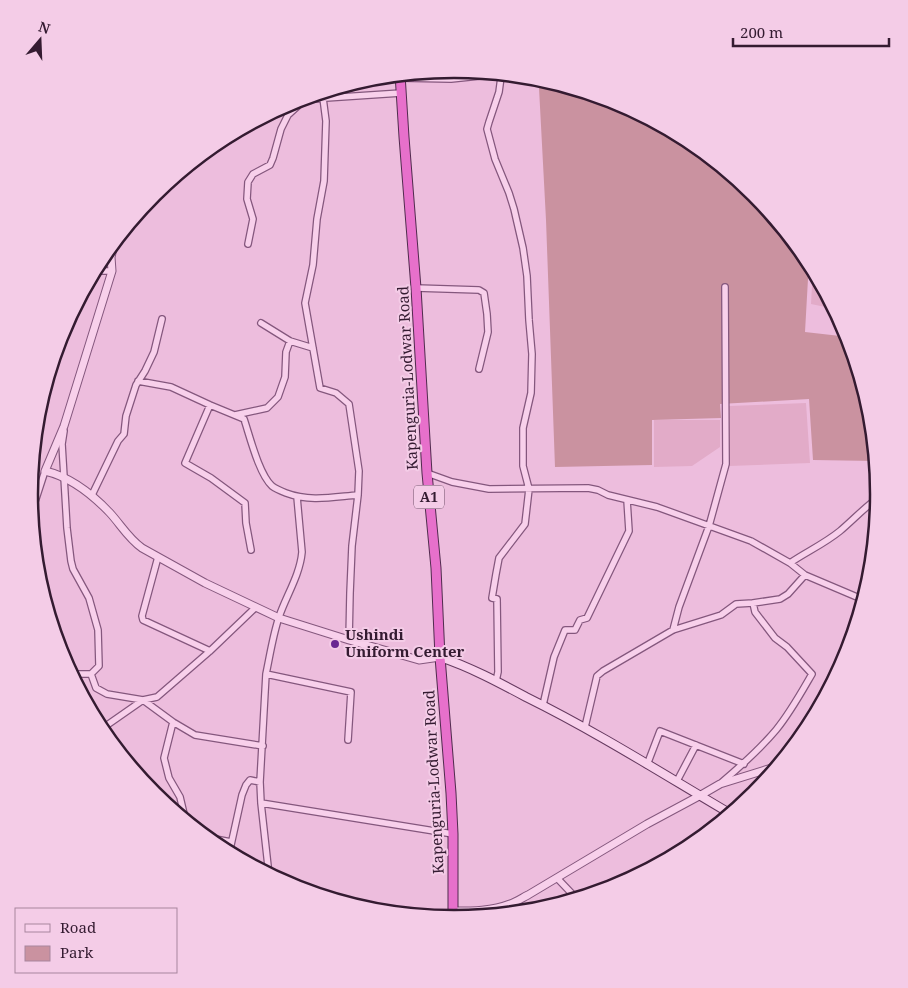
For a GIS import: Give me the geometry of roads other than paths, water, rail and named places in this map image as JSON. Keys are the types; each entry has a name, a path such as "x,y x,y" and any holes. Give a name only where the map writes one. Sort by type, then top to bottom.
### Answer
{"highway":[{"name":"Kapenguria-Lodwar Road","path":"400,81 451,792 454,910"}],"main road":[{"path":"440,657 496,681 585,727 701,795 723,812"}],"street":[{"path":"434,78 460,78"},
{"path":"496,681 498,672 497,599 492,598 500,558 525,524 529,489 523,466 523,428 530,393 532,354 528,320 527,276 523,248 514,209 495,158 487,129 499,92 501,80"},
{"path":"327,98 401,94"},
{"path":"323,99 326,121 324,181 317,219 313,264 305,303 320,388 336,393 349,404 358,471 358,496 352,546 349,640"},
{"path":"248,244 253,219 247,199 248,182 253,174 270,164 280,129 288,115 294,109"},
{"path":"38,492 64,426 112,271 111,259"},
{"path":"103,271 112,271"},
{"path":"673,630 679,607 709,526 726,464 726,287"},
{"path":"416,288 479,290 484,293 488,332 479,369"},
{"path":"92,495 118,441 124,434 126,416 136,385 154,352 162,319"},
{"path":"262,323 290,341 313,348"},
{"path":"235,415 267,408 278,396 285,377 286,352 290,341"},
{"path":"138,380 171,387 244,419 260,467 270,484 280,491 297,497 358,496"},
{"path":"210,405 185,463 211,478 245,503 246,523 251,550"},
{"path":"64,426 62,444 67,528 73,569 89,598 98,630 99,666 91,674 78,674"},
{"path":"45,471 64,476 92,495 110,513 134,543 158,558 255,608 279,618 419,660 440,657"},
{"path":"427,473 452,482 480,488 588,488 657,507 751,541 790,563 805,575 857,597"},
{"path":"267,866 260,782 266,674 279,618 302,559 297,497"},
{"path":"543,705 554,657 565,630 575,630 580,620 587,618 629,530 627,500"},
{"path":"790,563 830,539 870,505"},
{"path":"158,558 142,616 143,620 210,652"},
{"path":"585,727 597,676 603,671 673,630 721,614 736,604 780,599 788,594 805,575"},
{"path":"490,909 510,904 528,895 647,824 720,784 744,764 776,730 812,674 787,646 775,638 755,612 754,603"},
{"path":"108,725 143,700 156,697 210,652 255,608"},
{"path":"91,674 96,688 107,694 143,700 195,735 263,746"},
{"path":"266,674 351,692 348,740"},
{"path":"173,722 164,758 169,778 180,797 183,810"},
{"path":"647,765 660,731 744,764"},
{"path":"677,781 696,745"},
{"path":"720,784 766,770"},
{"path":"224,841 231,842 246,785 250,780 260,782"},
{"path":"261,803 453,834"},
{"path":"557,878 571,893"}],"place":[{"name":"Ushindi Uniform Center","path":"335,644"}]}
